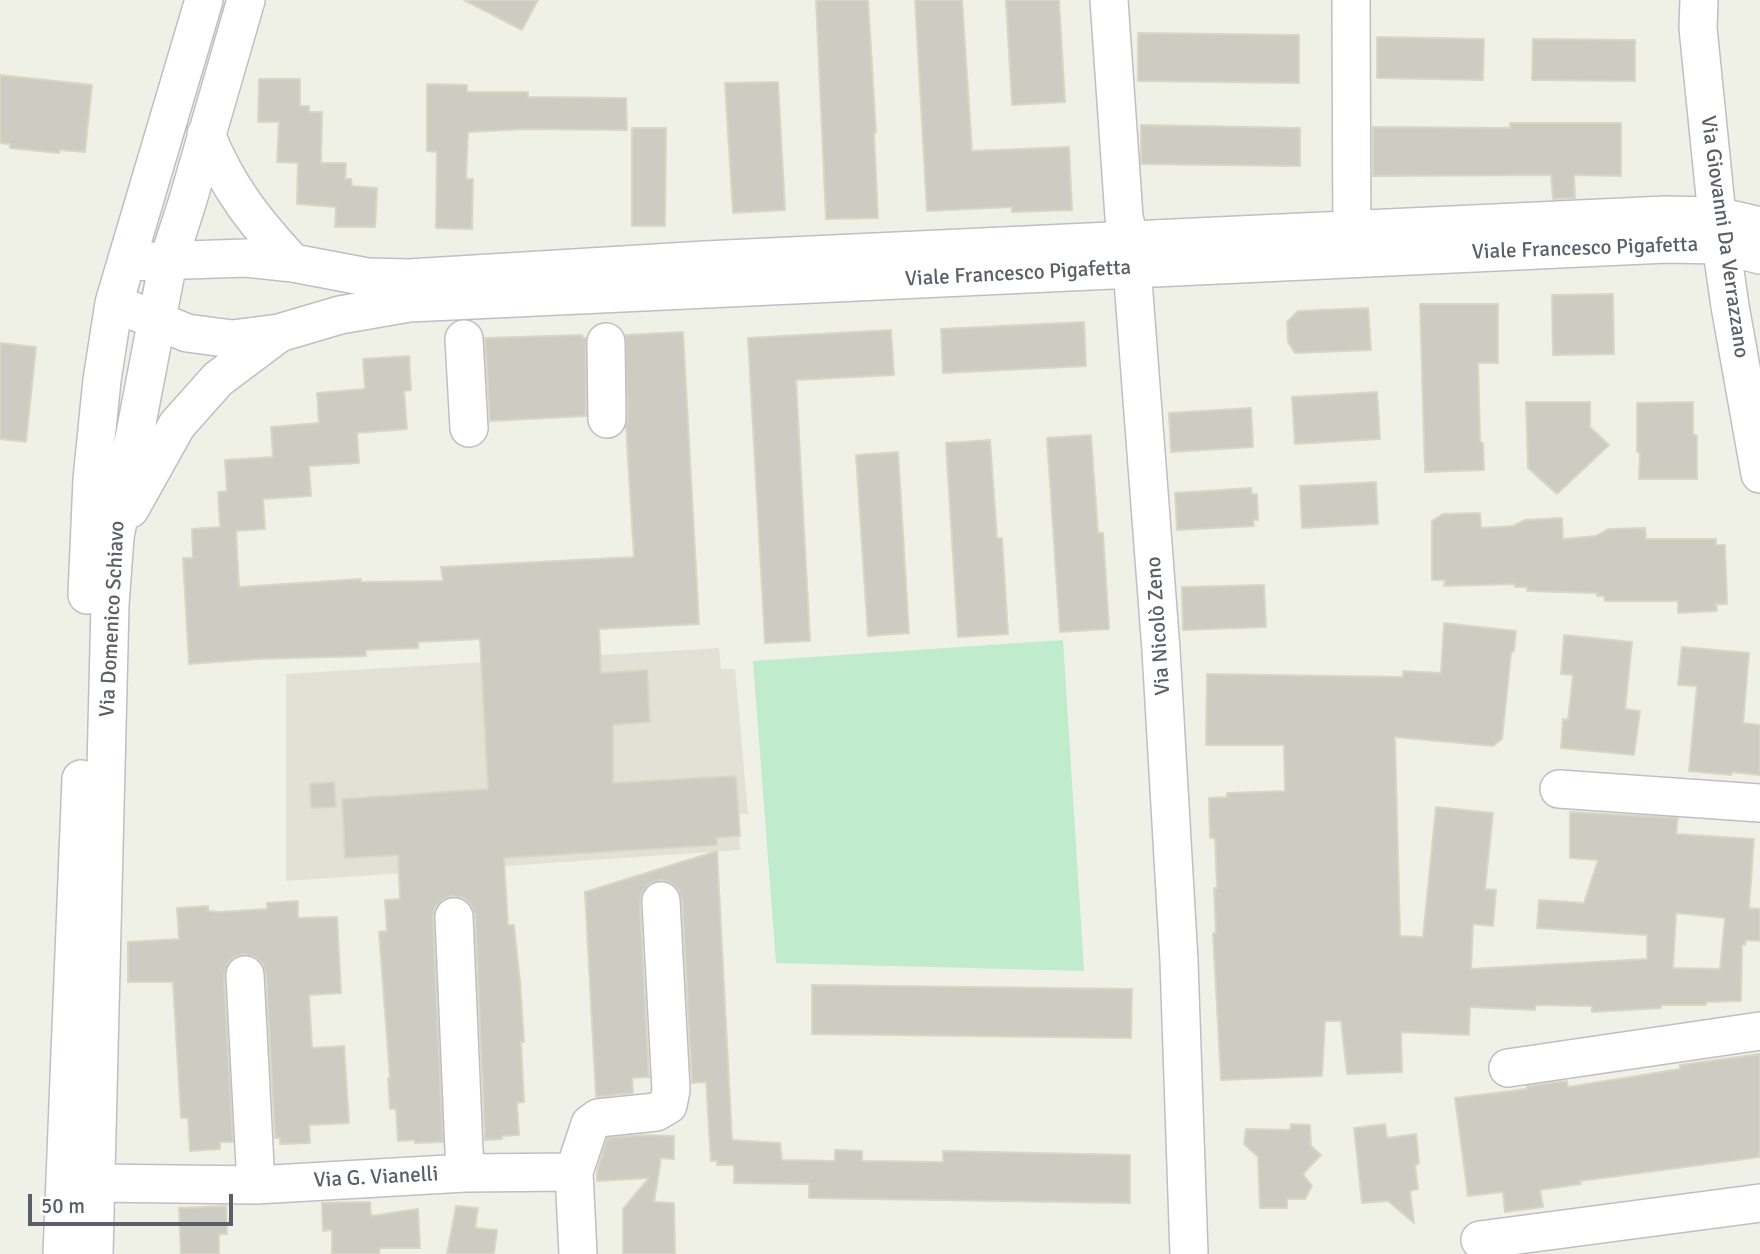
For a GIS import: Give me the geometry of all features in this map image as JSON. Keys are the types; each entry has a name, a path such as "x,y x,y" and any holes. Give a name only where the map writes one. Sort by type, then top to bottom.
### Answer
{"street":[{"name":"Via Domenico Schiavo","path":"62,1254 89,528 102,380 114,303 204,0"},
{"name":"Via Domenico Schiavo","path":"94,1254 108,663 115,537 168,262 246,0"},
{"name":"Via Nicolò Zeno","path":"1109,0 1124,217 1131,255 1161,650 1178,948 1189,1254"},
{"path":"1351,0 1352,244"},
{"name":"Via Giovanni Da Verrazzano","path":"1699,0 1698,28 1719,231 1760,474"},
{"path":"206,134 219,168 257,225 293,263"},
{"name":"Viale Francesco Pigafetta","path":"126,262 246,258 293,263 367,277 410,278 706,274 1352,244 1666,244 1719,231 1760,226"},
{"name":"Viale Francesco Pigafetta","path":"1719,231 1760,255"},
{"name":"Viale Francesco Pigafetta","path":"114,303 187,333 232,339 279,333 340,315 409,303 706,274"},
{"name":"Viale Francesco Pigafetta","path":"115,537 177,425 218,379 279,333"},
{"path":"464,340 470,428"},
{"path":"606,342 607,419"},
{"path":"1559,789 1760,803"},
{"path":"578,1254 574,1172 590,1124 598,1118 656,1112 668,1105 671,1090 660,901"},
{"path":"454,917 465,1173"},
{"path":"245,975 256,1185"},
{"path":"1508,1068 1760,1031"},
{"name":"Via G. Vianelli","path":"96,1183 256,1185 465,1173 574,1172"},
{"path":"1480,1240 1760,1203"}],"shaded area":[{"path":"719,648 721,669 735,669 748,814 738,814 740,850 286,881 286,674"}],"green space":[{"path":"1063,640 1084,971 776,963 753,661"}],"building":[{"path":"464,0 538,0 522,30"},
{"path":"816,0 868,0 878,218 826,219"},
{"path":"915,0 962,0 972,151 1069,147 1072,210 1012,212 1012,207 927,211"},
{"path":"1006,0 1059,0 1065,102 1012,105"},
{"path":"1138,33 1299,35 1299,83 1138,81"},
{"path":"1377,37 1484,39 1483,80 1377,78"},
{"path":"1533,39 1635,40 1635,81 1532,80"},
{"path":"0,75 92,85 85,152 60,150 59,153 10,148 10,144 0,143"},
{"path":"259,79 300,79 300,106 309,106 309,112 322,112 321,163 346,163 345,179 351,179 352,186 377,188 375,227 335,227 336,207 297,204 298,163 277,162 279,122 258,122"},
{"path":"778,82 785,210 733,213 725,83"},
{"path":"427,84 467,85 467,92 528,92 528,97 626,98 627,130 525,129 468,132 466,179 473,179 472,229 436,228 437,152 427,151"},
{"path":"1510,123 1621,123 1621,176 1574,175 1575,198 1553,199 1551,175 1373,176 1373,127 1510,128"},
{"path":"1141,125 1300,128 1300,166 1141,164"},
{"path":"632,128 666,128 665,226 632,226"},
{"path":"1613,294 1614,354 1553,355 1552,295"},
{"path":"1420,304 1498,304 1498,363 1478,363 1480,441 1483,443 1484,470 1425,472"},
{"path":"1368,308 1371,350 1295,353 1288,342 1287,322 1298,311"},
{"path":"1084,322 1086,366 943,373 941,329"},
{"path":"891,330 894,375 796,380 810,641 765,643 748,338"},
{"path":"683,332 699,624 599,629 601,673 647,670 650,722 613,725 613,783 736,776 740,836 716,838 717,845 504,858 508,925 514,925 520,982 524,1102 517,1103 519,1135 502,1136 502,1139 485,1140 475,915 471,905 463,898 452,896 442,900 435,908 433,918 443,1142 398,1141 396,1109 390,1109 379,932 387,931 385,900 400,899 398,855 345,858 342,799 488,789 480,639 418,642 418,648 366,650 366,656 189,664 183,558 193,558 192,529 220,527 218,492 227,491 225,460 273,457 271,427 319,423 317,393 365,389 363,359 409,356 411,390 404,391 407,429 357,433 359,463 309,466 311,496 263,499 265,529 236,531 239,587 361,579 361,582 443,581 441,567 634,557 626,426 625,335"},
{"path":"582,335 586,338 586,416 490,421 485,338"},
{"path":"0,343 36,347 26,442 0,439"},
{"path":"1377,392 1380,439 1295,444 1292,397"},
{"path":"1526,402 1590,402 1590,427 1609,445 1557,494 1528,468"},
{"path":"1693,402 1693,434 1697,436 1697,479 1639,479 1637,403"},
{"path":"1251,408 1253,447 1171,452 1169,413"},
{"path":"1091,435 1098,533 1103,533 1109,629 1060,632 1047,438"},
{"path":"990,440 997,538 1002,538 1008,634 958,637 946,443"},
{"path":"898,452 909,633 868,636 856,455"},
{"path":"1376,482 1378,524 1302,528 1300,486"},
{"path":"1251,488 1252,494 1257,494 1258,520 1253,520 1254,526 1177,530 1175,493"},
{"path":"1480,513 1481,528 1513,526 1525,520 1562,518 1563,539 1596,536 1608,529 1645,528 1646,539 1716,539 1716,545 1725,545 1727,604 1716,604 1717,611 1678,613 1678,601 1605,601 1604,596 1597,596 1597,593 1527,591 1527,587 1515,587 1515,584 1444,586 1445,580 1432,580 1432,521 1443,514"},
{"path":"1264,585 1266,627 1183,630 1182,587"},
{"path":"1444,623 1516,631 1514,651 1511,653 1502,739 1493,746 1395,737 1400,936 1423,937 1436,807 1493,813 1485,889 1496,890 1493,926 1473,924 1471,969 1647,959 1647,935 1537,928 1539,900 1584,903 1598,860 1570,858 1570,812 1678,818 1676,834 1754,839 1749,908 1760,909 1760,941 1746,940 1745,945 1742,945 1741,1001 1592,1012 1592,1006 1536,1005 1535,1010 1470,1007 1469,1035 1401,1032 1402,1072 1347,1074 1341,1021 1325,1021 1322,1076 1221,1080 1213,934 1216,932 1214,888 1217,888 1215,838 1210,838 1209,798 1227,797 1227,793 1285,791 1284,745 1206,745 1207,674 1403,677 1403,671 1441,673","holes":["1676,913 1725,918 1720,969 1673,968"]},
{"path":"1564,635 1632,642 1625,709 1640,711 1634,755 1561,748 1563,719 1568,720 1573,675 1561,674"},
{"path":"1682,647 1749,653 1743,723 1760,725 1760,775 1689,771 1697,686 1678,685"},
{"path":"334,782 336,807 311,808 310,784"},
{"path":"717,851 732,1140 780,1143 782,1160 835,1161 835,1150 862,1151 862,1161 943,1162 943,1151 1130,1155 1130,1203 809,1198 809,1184 734,1183 734,1165 717,1165 717,1161 711,1161 706,1082 692,1083 682,900 678,889 661,880 649,884 642,892 640,902 649,1077 632,1078 633,1093 596,1097 585,892"},
{"path":"298,901 298,918 337,917 341,993 309,995 312,1048 344,1046 349,1123 309,1125 310,1143 280,1144 280,1138 275,1138 266,974 263,964 255,957 243,954 233,958 227,965 224,976 233,1142 220,1142 220,1149 190,1151 188,1118 181,1118 173,982 128,982 128,942 179,939 177,908 208,906 208,911 219,912 267,909 267,903"},
{"path":"812,985 1132,989 1131,1038 812,1034"},
{"path":"1760,1054 1760,1157 1580,1181 1581,1184 1540,1190 1543,1207 1505,1212 1503,1192 1468,1196 1455,1098 1567,1081 1568,1087 1680,1069 1680,1065"},
{"path":"1291,1124 1310,1125 1311,1146 1321,1155 1303,1174 1312,1186 1305,1199 1287,1199 1287,1208 1260,1208 1258,1157 1244,1144 1246,1129 1290,1130"},
{"path":"1385,1124 1387,1138 1416,1134 1419,1163 1415,1165 1418,1189 1410,1191 1414,1223 1388,1201 1362,1203 1354,1128"},
{"path":"674,1136 674,1159 661,1158 654,1202 674,1203 675,1254 623,1254 623,1209 649,1178 597,1181 597,1171 607,1138"},
{"path":"370,1202 371,1216 418,1209 420,1248 380,1248 379,1254 332,1254 332,1230 323,1231 322,1203"},
{"path":"226,1206 227,1234 219,1234 219,1254 181,1254 179,1208"},
{"path":"456,1206 478,1208 475,1228 497,1230 494,1254 447,1254"}]}
